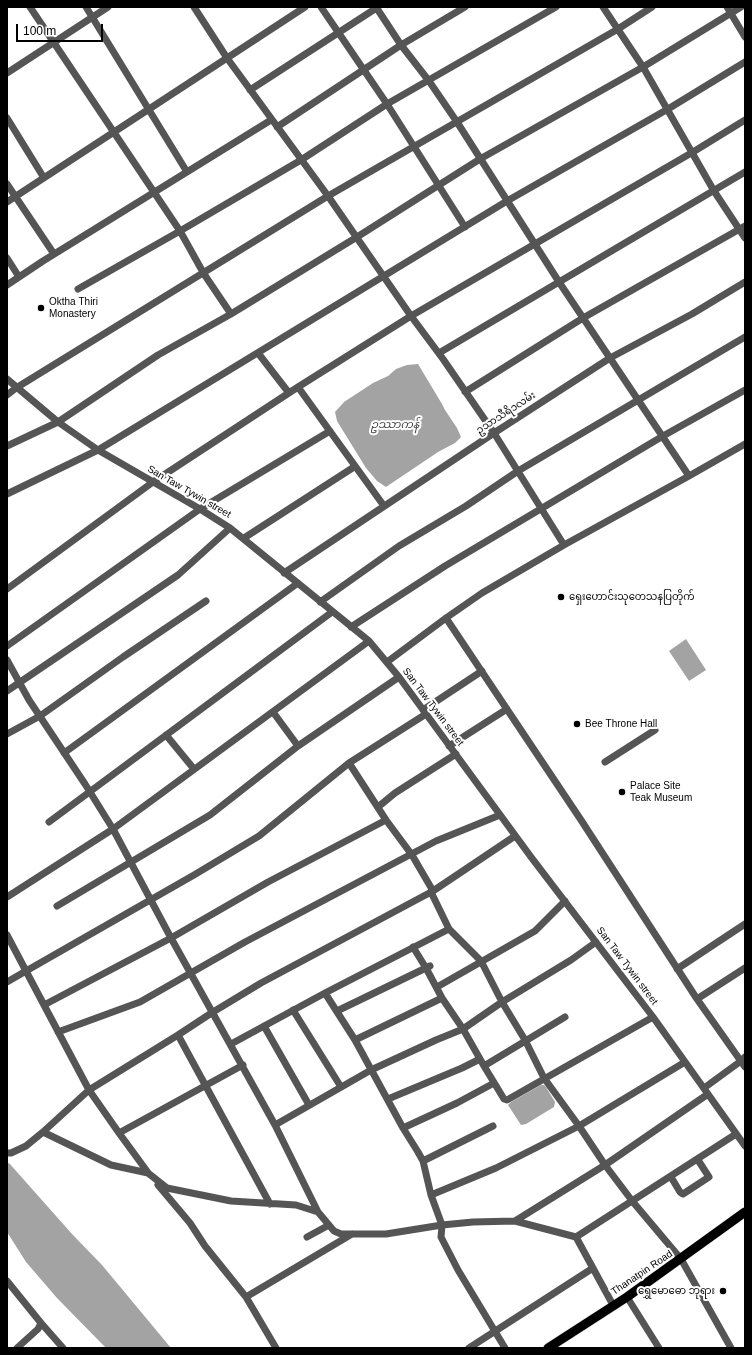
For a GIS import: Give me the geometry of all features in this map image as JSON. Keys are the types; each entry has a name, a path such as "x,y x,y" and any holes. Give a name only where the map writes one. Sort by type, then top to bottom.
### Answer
{"main road":[{"name":"Thanatpin Road","path":"548,1348 627,1297 745,1212"}],"street":[{"path":"30,7 180,231 204,274 231,314"},
{"path":"86,7 187,172"},
{"path":"7,73 108,7"},
{"path":"194,7 227,58 328,196 494,433 542,508 564,546"},
{"path":"7,202 305,7"},
{"path":"321,7 387,104 440,185 465,227"},
{"path":"250,90 339,34 377,7 401,45 429,81 559,282 689,476"},
{"path":"278,127 401,45 465,7"},
{"path":"78,289 301,160 387,104 556,7"},
{"path":"603,7 643,66 714,191 742,228 745,238"},
{"path":"7,395 16,388 204,274 328,196 618,29 652,7"},
{"path":"7,446 58,422 158,355 231,314 357,237 480,159 643,66 729,10 741,7"},
{"path":"729,10 745,37"},
{"path":"7,494 98,450 507,201 668,109 745,62"},
{"path":"7,118 44,178"},
{"path":"7,285 54,254 271,120"},
{"path":"7,589 153,482 298,386 411,316 693,152 745,120"},
{"path":"439,353 745,172"},
{"path":"7,184 54,254"},
{"path":"465,392 584,318 742,228"},
{"path":"7,258 19,277"},
{"name":"ဥသာသီရိ၁လမ်း","path":"284,573 494,433 610,358 692,314 745,282"},
{"path":"320,602 399,546 466,506 518,471 639,401 745,337"},
{"path":"258,353 289,393"},
{"name":"San Taw Tywin street","path":"7,380 58,422 98,450 200,509 244,538 284,573 369,641 399,677 515,836 653,1017 745,1146"},
{"path":"298,386 354,467 384,506"},
{"path":"351,627 445,566 663,436 745,390"},
{"path":"7,646 200,509 330,431"},
{"path":"387,662 482,593 745,444"},
{"path":"244,538 354,467"},
{"path":"7,691 20,684 178,575 230,528"},
{"path":"64,753 298,583"},
{"path":"7,734 40,716 122,657 206,601"},
{"path":"49,822 332,612"},
{"path":"446,618 577,813 697,998 744,1062 605,1165 515,1221"},
{"path":"7,897 113,829 369,641"},
{"path":"7,660 29,700 113,829 150,900 276,1125 318,1212 337,1233 386,1234 442,1225 515,1221 576,1237 672,1177 736,1134"},
{"path":"7,982 259,836 349,762 425,712 482,671"},
{"path":"56,906 210,815 298,746 399,677"},
{"path":"449,746 507,709"},
{"path":"273,712 298,746"},
{"path":"605,762 654,730"},
{"path":"166,735 194,769"},
{"path":"378,807 396,793 456,754"},
{"path":"349,762 386,820 412,855 432,891 449,929 481,961 502,1002 525,1040 544,1078 633,1202 681,1259 731,1348"},
{"path":"58,1032 140,1002 245,942 436,841 500,815"},
{"path":"44,1005 171,938 268,882 386,820"},
{"path":"7,1153 11,1153 26,1146 89,1090 213,1012 261,983 432,891 515,836"},
{"path":"437,987 535,931 565,901"},
{"path":"678,969 745,924"},
{"path":"231,1044 325,993 449,929"},
{"path":"7,935 89,1090 148,1173 190,1223 205,1246 246,1297 276,1348"},
{"path":"276,1125 371,1070 463,1029 502,1002 571,960 596,942"},
{"path":"413,947 428,967 442,998 463,1029 504,1099 507,1100 653,1017"},
{"path":"337,1011 428,967"},
{"path":"697,998 745,968"},
{"path":"325,993 355,1040 422,1161 431,1195 442,1225 441,1237 458,1270 505,1348"},
{"path":"355,1040 442,998"},
{"path":"293,1010 341,1087"},
{"path":"484,1066 565,1017"},
{"path":"264,1026 309,1105"},
{"path":"178,1035 270,1204"},
{"path":"388,1099 480,1059"},
{"path":"431,1195 496,1168 579,1126 685,1062"},
{"path":"119,1133 243,1065"},
{"path":"404,1128 457,1104 494,1083"},
{"path":"422,1161 493,1126"},
{"path":"43,1132 111,1165 148,1173 167,1188 231,1201 296,1205 318,1212"},
{"path":"672,1177 680,1192 683,1194 709,1177 698,1160"},
{"path":"307,1237 329,1225"},
{"path":"246,1297 352,1234"},
{"path":"576,1237 613,1305"},
{"path":"469,1348 593,1268"},
{"path":"7,1281 63,1348"},
{"path":"627,1297 659,1348"},
{"path":"17,1348 38,1329 41,1323"}],"water":[{"name":"ဥဿာကန်","path":"418,364 461,437 455,443 438,452 386,487 377,481 366,468 337,421 335,412 344,402 373,383 388,376 396,369 407,365"},
{"path":"686,639 706,670 689,681 669,651"},
{"path":"541,1085 546,1087 555,1102 554,1107 526,1124 521,1125 508,1105"},
{"path":"9,1163 72,1234 102,1265 171,1348 106,1348 57,1298 26,1262 7,1232 7,1164"}],"place":[{"name":"Oktha Thiri Monastery","path":"41,308"},
{"name":"ရှေးဟောင်းသုတေသနပြတိုက်","path":"561,597"},
{"name":"Bee Throne Hall","path":"577,724"},
{"name":"Palace Site Teak Museum","path":"622,792"},
{"name":"ရွှေမောဓော ဘုရား","path":"723,1291"}]}
